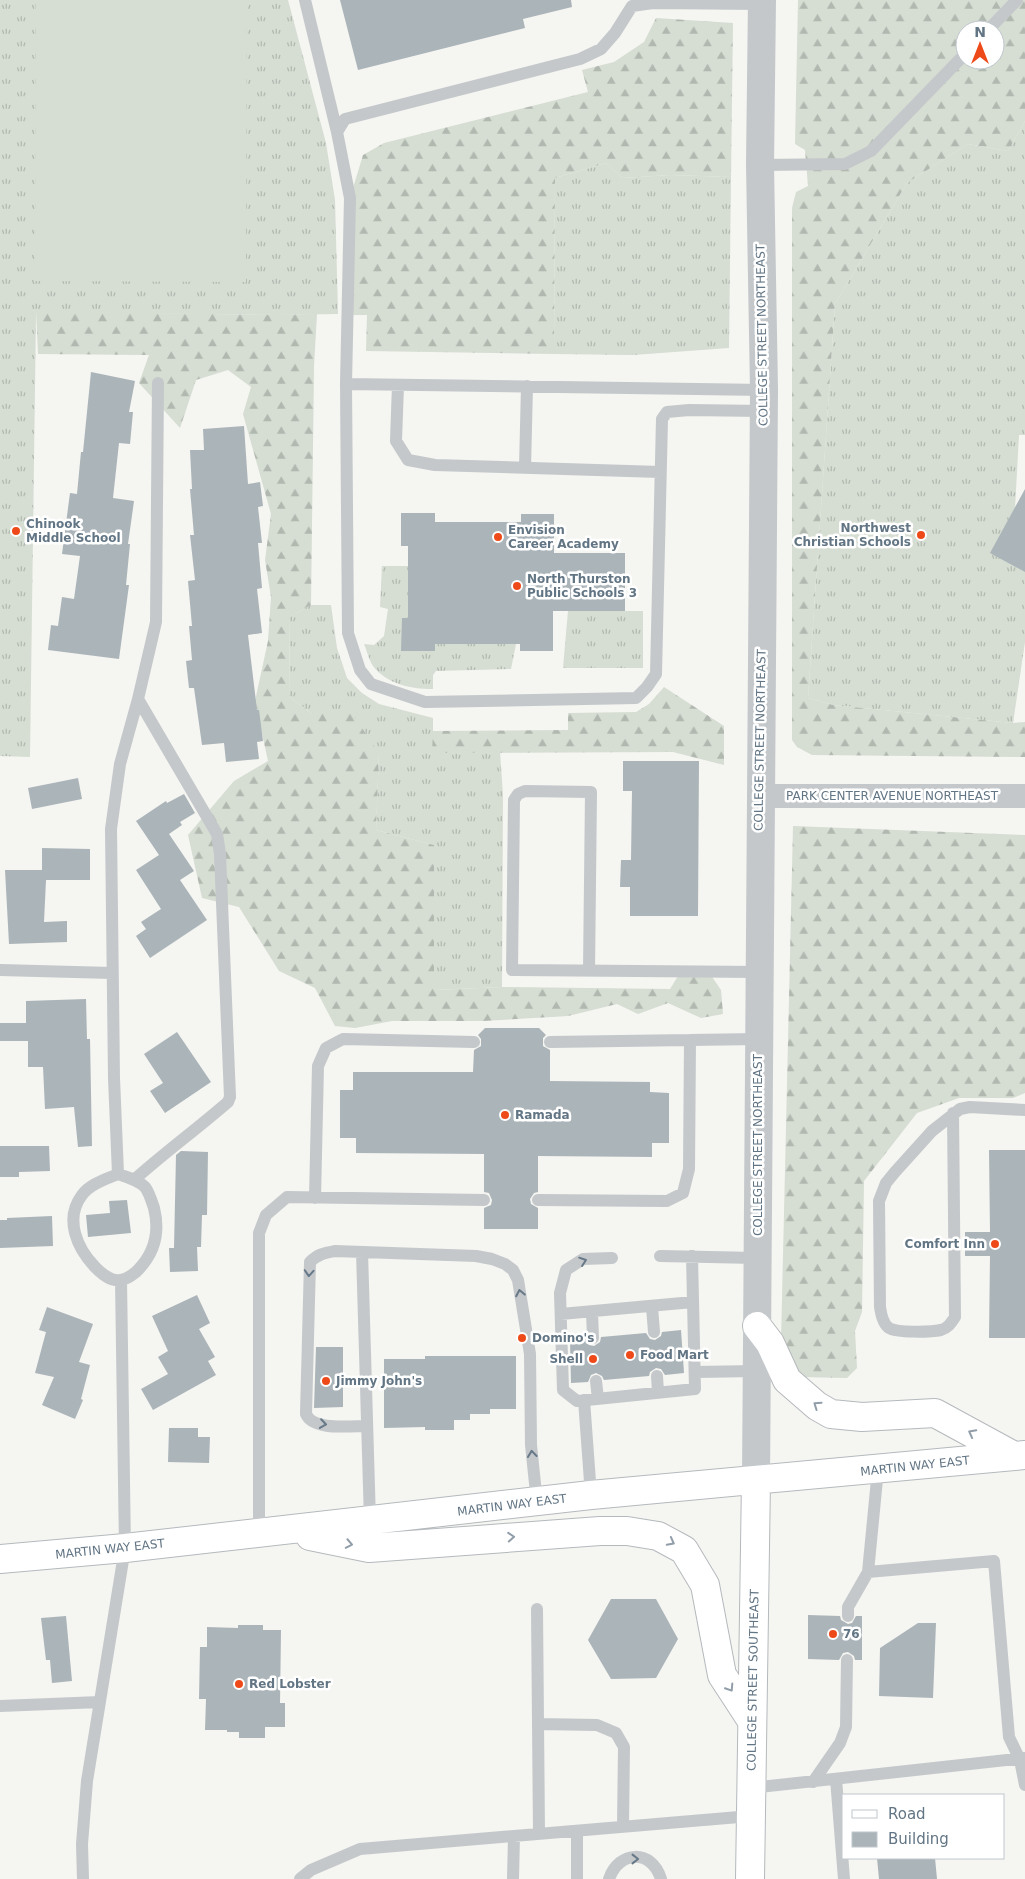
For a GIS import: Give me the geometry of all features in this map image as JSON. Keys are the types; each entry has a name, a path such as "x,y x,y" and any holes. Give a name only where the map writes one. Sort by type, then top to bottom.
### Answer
{"main road":[{"path":"757,1326 770,1343 787,1380 816,1406 830,1414 862,1417 934,1413 1020,1455"},
{"name":"MARTIN WAY EAST","path":"0,1560 537,1503 590,1495 1020,1455"},
{"name":"COLLEGE STREET SOUTHEAST","path":"750,1879 756,1480"},
{"path":"271,1532 369,1548 600,1531 627,1531 658,1536 684,1550 705,1585 722,1675 752,1721"}],"street":[{"name":"COLLEGE STREET NORTHEAST","path":"756,1480 764,400 760,165 762,2"},
{"name":"PARK CENTER AVENUE NORTHEAST","path":"760,796 1025,796"}],"lane":[{"path":"305,0 337,132 350,198 346,384 348,633 360,670 372,684 425,702 636,698 656,674 662,419 667,412 764,400"},
{"path":"998,20 1017,0"},
{"path":"337,132 345,119 580,59 601,48 615,33 622,18 632,6 653,3 762,2"},
{"path":"760,165 845,164 871,152 955,64"},
{"path":"118,1174 112,973 111,829 120,764 156,622 158,383"},
{"path":"346,384 527,386 764,400"},
{"path":"398,384 396,441 408,460 436,465 660,472"},
{"path":"525,468 527,386"},
{"path":"134,1180 228,1102 230,1097 220,854 217,834 138,698"},
{"path":"589,971 591,792 526,791 518,794 514,800 512,970 589,971 759,972"},
{"path":"0,970 112,973"},
{"path":"315,1198 318,1066 326,1048 343,1039 474,1042"},
{"path":"550,1042 758,1039"},
{"path":"538,1200 667,1202 683,1193 689,1169 690,1040"},
{"path":"953,1113 955,1317 951,1324 941,1330 897,1331 888,1328 882,1318 880,1307 879,1202 886,1183 932,1131 953,1113 960,1109 970,1107 1025,1110"},
{"path":"118,1174 134,1180 145,1188 152,1201 156,1216 157,1231 155,1245 149,1258 130,1278 112,1280 99,1271 86,1256 78,1242 73,1215 83,1194 95,1184 118,1174"},
{"path":"271,1532 259,1233 266,1215 287,1197 484,1200"},
{"path":"367,1426 319,1425 308,1419 306,1414 310,1262 324,1252 362,1252 476,1256 505,1264 513,1270 518,1280 530,1354 531,1445 537,1503"},
{"path":"362,1252 370,1521"},
{"path":"660,1256 757,1258"},
{"path":"612,1258 583,1259 566,1270 560,1293 563,1390 576,1401 695,1389 692,1256"},
{"path":"83,1879 82,1844 87,1781 124,1548 121,1280"},
{"path":"561,1314 693,1302"},
{"path":"652,1307 654,1332"},
{"path":"592,1312 594,1338"},
{"path":"695,1372 756,1371"},
{"path":"657,1376 658,1392"},
{"path":"596,1381 598,1399"},
{"path":"584,1400 590,1495"},
{"path":"848,1616 848,1607 868,1572 878,1469"},
{"path":"868,1572 994,1562 1009,1737 1023,1761 1025,1785"},
{"path":"537,1609 539,1834"},
{"path":"812,1782 840,1744 846,1727 848,1660"},
{"path":"0,1706 100,1702"},
{"path":"538,1724 597,1725 616,1733 624,1747 622,1827"},
{"path":"751,1788 1023,1761"},
{"path":"836,1780 842,1854"},
{"path":"300,1879 311,1870 360,1849 751,1816"},
{"path":"576,1879 577,1831"},
{"path":"513,1879 514,1836"},
{"path":"609,1879 612,1870 618,1862 636,1857 647,1860 654,1866 661,1879"},
{"path":"842,1859 844,1879"}],"green space":[{"name":"Chinook Middle School","path":"0,0 288,0 326,143 335,200 338,314 36,312 30,757 0,756"},
{"path":"36,0 247,0 246,282 35,281"},
{"path":"798,0 1025,0 1025,121 1008,151 968,144 907,183 835,304 808,698 833,705 1013,723 1025,722 1025,757 812,755 797,747 792,740 792,208 796,192 808,186 805,150 795,144"},
{"path":"656,18 733,23 731,177 670,175 622,178 606,163 555,178 554,354 366,351 367,315 347,315 350,198 363,155 384,143 588,92 582,70 614,62 644,42"},
{"name":"Northwest Christian Schools","path":"1025,121 1025,435 1019,435 1015,508 1025,572 1025,642 1013,723 833,705 808,698 835,304 907,183 968,144 1008,151"},
{"path":"606,163 622,178 670,175 731,177 729,348 633,355 554,354 555,178"},
{"path":"36,311 317,314 314,366 311,605 290,617 289,696 312,714 349,709 379,753 376,830 434,845 434,990 502,987 670,989 681,971 708,971 721,990 723,1014 701,1018 668,1003 638,1014 617,1004 568,1016 483,1021 392,1021 355,1028 335,1026 315,988 279,971 239,907 202,898 188,835 234,781 268,761 255,701 268,641 271,597 265,560 271,514 243,414 251,387 228,370 196,380 180,428 139,383 149,355 38,354"},
{"path":"382,566 408,566 408,618 402,618 402,651 434,651 435,644 516,644 511,669 436,671 433,675 433,689 416,688 400,684 385,677 373,666 364,644 374,645 384,636 388,609 380,607"},
{"path":"311,605 331,605 337,648 347,678 362,693 379,704 433,718 433,753 500,752 503,795 502,987 434,990 434,845 376,830 379,753 312,714 289,696 290,617"},
{"path":"568,611 643,611 643,668 563,668"},
{"path":"664,687 724,726 724,765 673,752 432,753 433,731 568,730 568,713 636,712 649,704"},
{"path":"793,826 1025,835 1025,1093 1013,1098 959,1098 917,1113 864,1181 862,1312 855,1331 857,1368 847,1378 801,1377 781,1342"}],"building":[{"path":"340,0 571,0 572,7 523,19 525,28 358,70"},
{"path":"91,372 135,381 129,412 133,412 130,444 119,443 113,498 134,501 128,544 130,544 126,585 129,585 119,659 48,650 51,625 58,626 62,597 74,599 80,556 62,554 70,493 77,494"},
{"path":"244,426 248,484 260,482 263,506 258,507 262,543 258,543 262,588 257,589 262,633 248,635 257,710 259,710 263,741 257,742 259,759 226,762 224,743 202,745 194,688 189,688 186,661 192,660 189,626 192,626 188,581 195,580 190,535 194,535 190,489 192,489 190,450 204,450 203,429"},
{"path":"1025,489 1025,572 990,553"},
{"name":"North Thurston Public Schools 3","path":"401,513 435,513 435,522 521,522 521,514 554,514 554,553 625,553 625,611 553,611 553,651 520,651 520,644 435,644 435,651 401,651 402,618 408,618 408,546 401,546"},
{"path":"623,761 699,761 698,916 630,916 630,887 620,887 621,860 631,860 632,791 623,791"},
{"path":"78,778 82,799 32,809 28,788"},
{"path":"184,794 195,813 180,822 182,825 169,834 194,871 180,880 207,920 150,958 136,936 146,929 141,922 161,909 136,870 159,855 136,821 166,801 167,803"},
{"path":"42,848 90,849 90,880 46,880 44,922 67,921 67,942 9,944 5,870 42,870"},
{"path":"86,999 87,1039 90,1039 92,1146 78,1147 74,1107 45,1109 43,1067 28,1067 28,1041 0,1041 0,1023 26,1023 26,1001"},
{"name":"Ramada","path":"485,1028 539,1028 546,1035 543,1038 543,1046 550,1050 550,1081 650,1082 650,1092 669,1093 669,1143 652,1143 652,1157 538,1156 538,1192 534,1193 530,1199 531,1204 538,1208 538,1229 484,1229 484,1208 491,1205 492,1200 489,1193 484,1192 484,1154 356,1153 356,1138 340,1138 340,1090 353,1090 353,1072 473,1072 474,1050 481,1046 481,1039 478,1035"},
{"path":"177,1032 211,1082 165,1113 150,1091 163,1083 144,1054"},
{"path":"0,1146 49,1146 50,1171 19,1172 19,1177 0,1177"},
{"name":"Comfort Inn","path":"989,1150 1025,1150 1025,1338 989,1338 990,1256 965,1256 965,1232 990,1232"},
{"path":"181,1151 208,1152 207,1215 202,1215 201,1247 197,1247 198,1271 170,1272 169,1248 174,1248 176,1155"},
{"path":"127,1200 131,1233 88,1237 86,1215 110,1213 109,1201"},
{"path":"52,1216 53,1246 0,1248 0,1220"},
{"path":"197,1295 210,1323 199,1329 215,1357 208,1361 216,1375 153,1410 141,1389 168,1374 158,1357 168,1351 152,1316"},
{"path":"47,1307 93,1324 79,1362 90,1365 81,1399 83,1400 75,1419 42,1405 54,1377 35,1373 46,1332 39,1330"},
{"path":"681,1330 684,1373 665,1375 661,1369 656,1368 650,1372 649,1376 604,1380 602,1376 596,1373 591,1375 588,1382 571,1383 570,1340 585,1338 589,1345 594,1346 600,1342 601,1337 646,1333 650,1339 655,1340 661,1336 662,1332"},
{"path":"316,1347 343,1347 343,1407 314,1408"},
{"path":"425,1356 516,1356 516,1409 490,1409 490,1414 470,1414 470,1420 454,1420 454,1430 425,1430 425,1427 384,1428 384,1359 425,1359"},
{"path":"169,1428 198,1428 198,1437 210,1437 209,1463 168,1462"},
{"path":"611,1599 656,1599 678,1639 656,1678 611,1679 588,1640"},
{"path":"808,1615 840,1616 841,1620 848,1624 852,1623 856,1616 862,1616 862,1660 855,1660 854,1656 848,1652 843,1653 839,1660 808,1659"},
{"path":"66,1616 72,1681 52,1683 50,1660 46,1660 41,1618"},
{"path":"918,1623 936,1623 933,1698 879,1696 880,1648"},
{"name":"Red Lobster","path":"238,1625 263,1625 263,1630 281,1630 280,1703 285,1703 285,1727 265,1727 265,1738 239,1738 239,1732 205,1730 206,1699 199,1699 200,1647 207,1647 207,1627 238,1628"},
{"path":"877,1859 935,1859 937,1879 879,1879"}],"place":[{"name":"Chinook Middle School","path":"16,531"},
{"name":"Northwest Christian Schools","path":"921,535"},
{"name":"Envision Career Academy","path":"498,537"},
{"name":"North Thurston Public Schools 3","path":"517,586"},
{"name":"Ramada","path":"505,1115"},
{"name":"Comfort Inn","path":"995,1244"},
{"name":"Domino's","path":"522,1338"},
{"name":"Food Mart","path":"630,1355"},
{"name":"Shell","path":"593,1359"},
{"name":"Jimmy John's","path":"326,1381"},
{"name":"76","path":"833,1634"},
{"name":"Red Lobster","path":"239,1684"}]}
